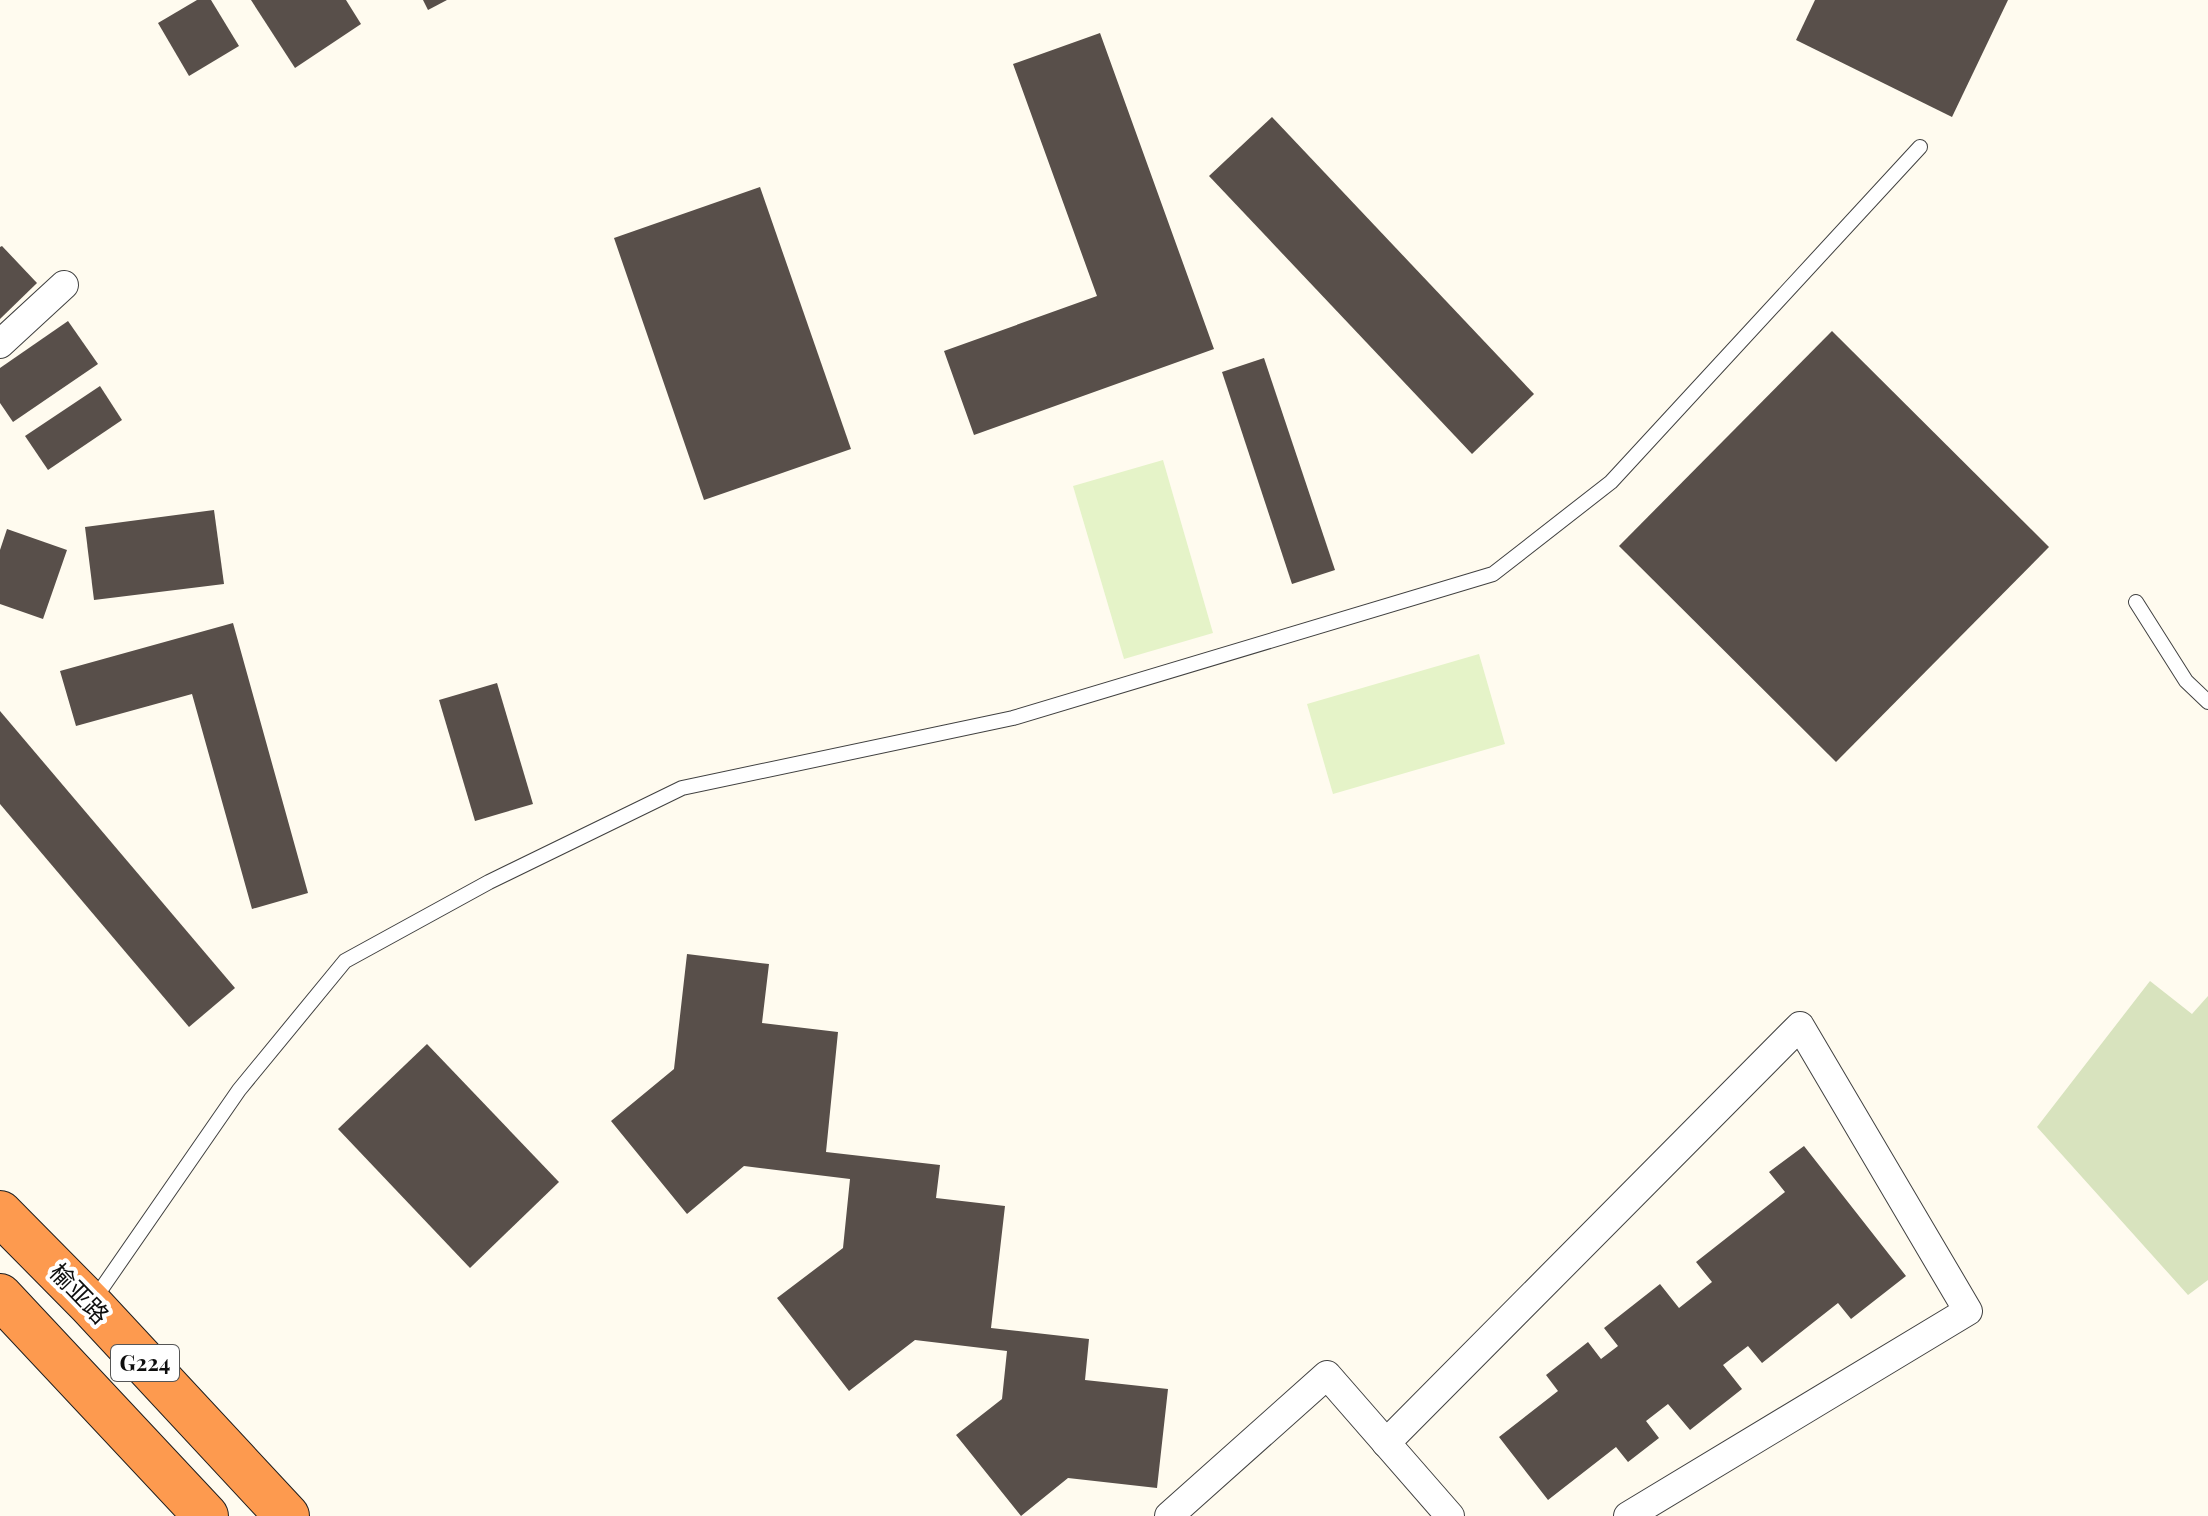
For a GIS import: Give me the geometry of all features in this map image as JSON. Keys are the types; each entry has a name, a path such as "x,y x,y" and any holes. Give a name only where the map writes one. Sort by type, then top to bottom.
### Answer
{"highway":[{"name":"榆亚路","path":"0,1213 90,1304 287,1516"},
{"name":"G224","path":"0,1296 206,1516"}],"street":[{"path":"0,344 64,285"},
{"path":"1386,1443 1800,1026 1968,1311 1628,1516"},
{"path":"1169,1516 1327,1375 1450,1516"}],"lane":[{"path":"90,1304 239,1090 345,961 489,882 682,788 1013,718 1493,574 1611,482 1920,147"},
{"path":"2136,602 2186,681 2208,702"}],"green space":[{"path":"1163,460 1213,633 1124,659 1073,486"},
{"path":"1479,654 1505,744 1333,794 1307,704"},
{"path":"2150,981 2192,1014 2208,996 2208,1280 2188,1295 2037,1127"}],"building":[{"path":"197,0 211,0 239,46 189,76 158,23"},
{"path":"251,0 346,0 361,24 295,68"},
{"path":"423,0 447,0 428,10"},
{"path":"1815,0 2008,0 1952,117 1796,40"},
{"path":"1100,33 1214,349 974,435 944,351 1097,296 1013,64"},
{"path":"1272,117 1534,394 1472,454 1209,176"},
{"path":"760,187 851,449 704,500 614,238"},
{"path":"0,247 37,283 0,319"},
{"path":"68,321 98,364 13,422 0,403 0,368"},
{"path":"1832,331 2049,547 1836,762 1619,546"},
{"path":"1264,358 1335,570 1292,584 1222,372"},
{"path":"100,386 122,420 48,470 25,436"},
{"path":"214,510 224,584 94,600 85,527"},
{"path":"7,529 67,550 43,619 0,604 0,550"},
{"path":"233,623 308,893 252,909 192,694 76,726 60,671"},
{"path":"497,683 533,804 475,821 439,700"},
{"path":"0,711 235,988 189,1027 0,804"},
{"path":"687,954 769,964 762,1023 838,1032 826,1152 940,1165 936,1198 1005,1206 991,1328 1089,1339 1085,1380 1168,1389 1157,1488 1068,1478 1021,1516 956,1435 1002,1399 1007,1351 915,1340 849,1391 777,1298 843,1248 850,1179 744,1166 687,1214 611,1121 674,1069"},
{"path":"427,1044 559,1182 470,1268 338,1129"},
{"path":"1804,1146 1906,1276 1851,1319 1838,1303 1762,1363 1748,1346 1723,1365 1742,1389 1690,1430 1668,1404 1646,1421 1659,1438 1628,1462 1616,1447 1548,1500 1499,1437 1558,1391 1546,1375 1588,1342 1601,1359 1618,1346 1604,1328 1660,1284 1679,1308 1712,1282 1696,1262 1785,1192 1769,1172"}]}
